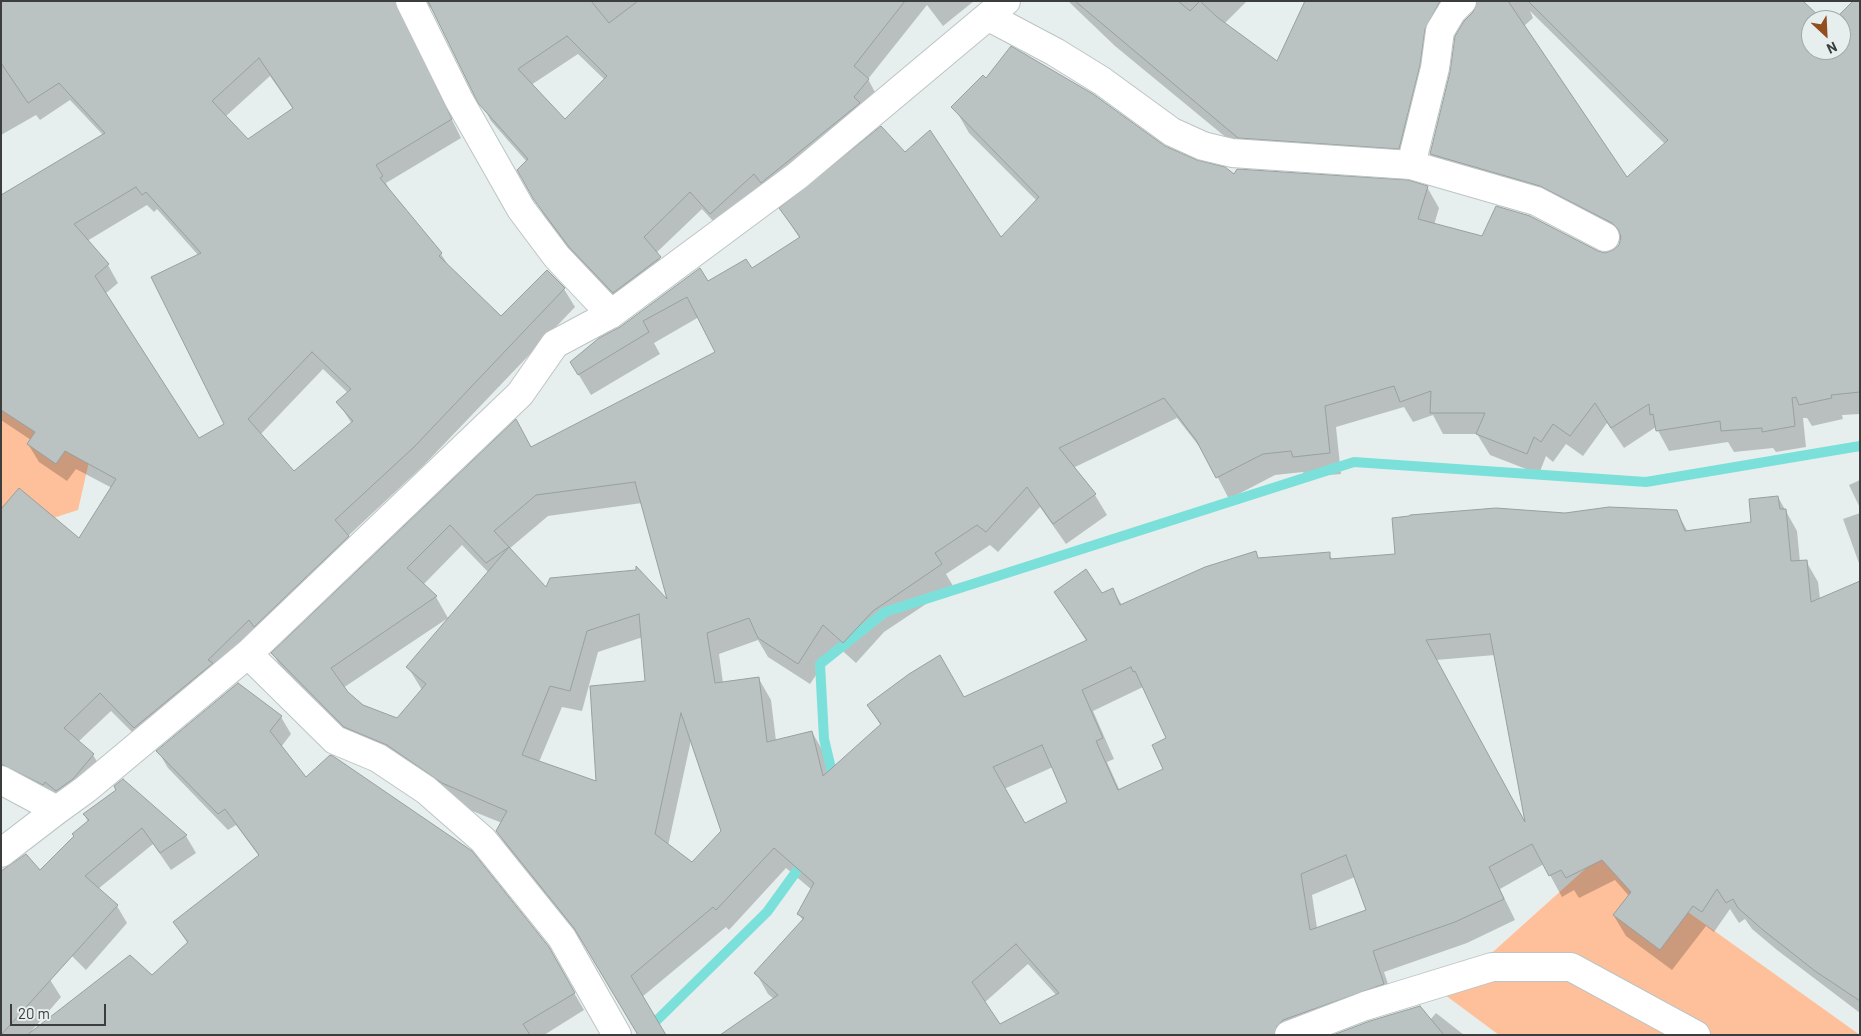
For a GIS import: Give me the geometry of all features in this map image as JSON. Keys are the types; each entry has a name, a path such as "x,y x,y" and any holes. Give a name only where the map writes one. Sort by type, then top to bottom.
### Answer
{"street":[{"path":"410,1 459,100 522,208 557,257 611,314"},
{"path":"1411,165 1435,68 1440,31 1452,11 1462,1"},
{"path":"1,852 86,789 248,654 520,394 555,344 611,314 797,176 998,9 1056,52 1102,81 1172,132 1203,146 1232,152 1411,165 1536,201 1605,238"},
{"path":"248,654 335,740 378,758 418,785 483,840 562,938 617,1035"},
{"path":"1,780 57,810"},
{"path":"1290,1035 1365,1006 1492,967 1571,967 1696,1035"}],"shaded area":[{"path":"1,316 93,444 78,510 1,535"},
{"path":"1604,852 1860,1035 1499,1035 1445,995"}],"building":[{"path":"1,1 395,1 452,119 376,165 383,176 380,178 442,253 439,256 501,316 547,270 565,288 414,447 335,520 349,536 254,627 249,620 208,660 213,663 134,728 100,693 64,728 94,754 73,779 56,791 45,782 43,785 1,764 1,509 19,488 79,538 116,479 65,451 56,464 27,444 35,432 1,410 1,195 105,133 59,83 28,103 1,63","holes":["259,58 293,108 248,139 212,101","136,187 142,195 146,192 201,253 151,277 224,424 199,438 95,276 109,264 74,224","312,352 351,389 336,402 353,421 294,471 248,419"]},
{"path":"428,1 591,1 609,23 638,1 905,1 854,66 869,79 854,97 860,103 761,183 754,174 710,214 690,192 644,237 661,257 613,293 569,247 534,200 517,170 528,159 478,103","holes":["567,36 607,76 565,119 518,69"]},
{"path":"1075,1 1178,1 1190,11 1200,1 1217,17 1277,61 1305,1 1440,1 1425,29 1420,65 1399,149 1238,138"},
{"path":"1477,1 1508,1 1627,177 1668,140 1528,1 1803,1 1812,10 1801,10 1801,60 1851,60 1851,10 1844,10 1853,1 1860,1 1860,392 1831,395 1832,398 1799,405 1796,397 1792,398 1795,426 1762,432 1762,428 1721,431 1720,421 1656,431 1653,414 1650,415 1649,404 1611,428 1595,403 1570,436 1553,424 1541,442 1534,437 1527,454 1476,434 1485,413 1430,413 1431,391 1400,402 1394,386 1325,406 1330,453 1293,457 1291,451 1263,454 1216,478 1196,440 1164,398 1059,448 1096,494 1053,524 1027,487 986,532 977,525 935,553 942,564 873,611 843,643 823,625 798,664 758,638 749,618 707,633 715,683 759,677 767,742 812,731 823,776 881,724 867,705 909,674 940,655 964,697 1087,640 1054,592 1086,569 1102,593 1113,588 1120,605 1205,567 1256,551 1258,558 1330,552 1330,559 1395,554 1392,518 1410,515 1496,508 1565,513 1609,507 1677,510 1685,531 1751,522 1749,499 1778,496 1780,509 1786,509 1791,561 1807,560 1811,602 1860,581 1860,1001 1815,971 1763,930 1738,908 1733,899 1726,903 1717,889 1702,912 1693,906 1660,950 1613,915 1631,892 1602,860 1566,878 1561,870 1549,876 1532,844 1489,867 1504,899 1455,922 1373,951 1384,984 1283,1020 1277,1026 1274,1035 720,1035 778,995 754,973 804,918 797,914 814,883 774,848 716,910 713,907 631,976 666,1035 638,1035 574,928 496,831 507,811 442,783 387,745 344,727 271,653 516,419 531,447 715,352 687,297 643,321 649,332 578,375 570,362 599,338 620,327 700,268 708,281 746,259 752,268 800,237 779,208 881,126 905,152 930,130 1001,237 1039,197 951,107 983,75 986,78 1011,46 1093,94 1165,146 1197,160 1225,167 1234,174 1237,169 1408,180 1428,186 1418,219 1482,236 1496,206 1530,216 1598,251 1605,253 1613,250 1619,245 1621,237 1618,229 1612,223 1540,186 1430,154 1450,72 1455,36 1464,21 1473,12","holes":["635,482 667,599 636,566 636,570 550,578 546,587 494,531 536,495","450,525 486,563 509,547 406,667 426,684 397,718 363,705 348,692 331,668 437,596 407,568","639,614 645,681 590,686 596,781 522,755 550,686 570,691 587,631","1490,634 1525,822 1426,640","1131,667 1133,672 1135,671 1166,738 1152,745 1163,769 1118,790 1096,741 1103,738 1082,690","681,713 721,831 692,862 655,834","1042,745 1067,802 1025,823 993,767","1346,855 1366,910 1310,930 1301,874","1016,944 1059,993 1000,1024 972,982"]},
{"path":"238,683 282,716 270,731 306,777 330,755 333,756 472,851 549,947 575,993 523,1024 530,1035 27,1035 130,955 152,975 188,942 173,922 259,855 225,809 218,814 156,751"},
{"path":"123,779 187,835 160,853 142,828 85,876 118,905 1,1035 1,871 26,854 40,870 74,836 72,834 89,820 83,814 116,790 114,786"},
{"path":"1420,1006 1444,1035 1333,1035 1370,1021"}],"waterway":[{"path":"834,781 824,739 820,664 885,612 1354,462 1646,482 1860,446"},
{"path":"648,1029 767,912 806,858"}]}
